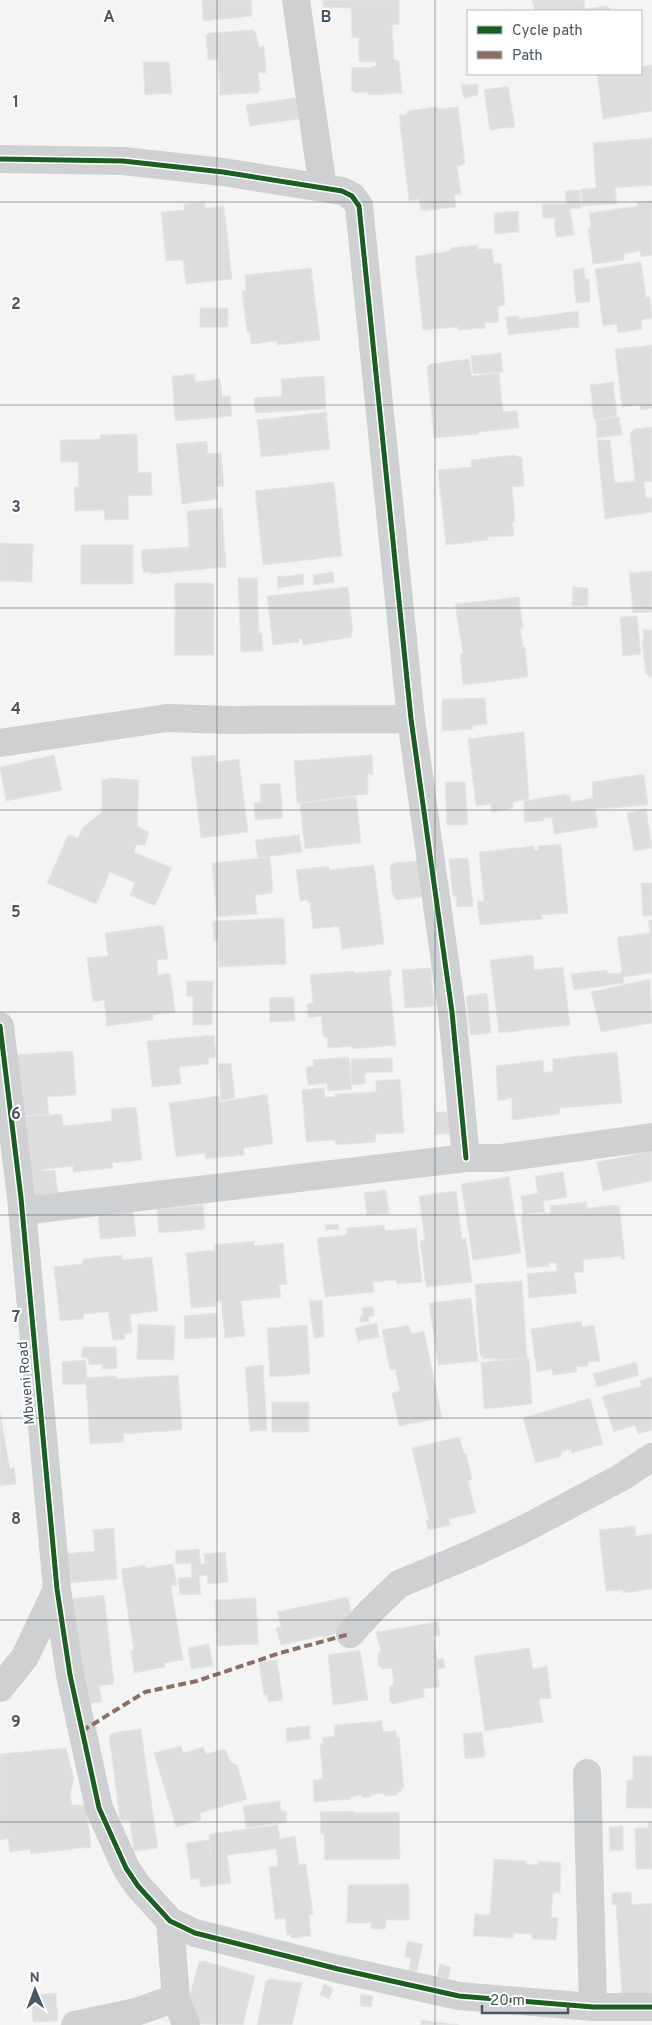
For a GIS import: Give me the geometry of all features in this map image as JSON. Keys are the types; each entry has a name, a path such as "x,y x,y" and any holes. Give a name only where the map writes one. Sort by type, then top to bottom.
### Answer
{"street":[{"path":"296,0 323,188"},
{"path":"0,159 123,161 222,172 342,192 352,196 359,206 411,719 452,1012 466,1158"},
{"path":"0,743 167,718 230,720 411,719"},
{"name":"Mbweni Road","path":"0,1026 15,1203 57,1588 70,1675 99,1808 126,1868 138,1886 170,1921"},
{"path":"15,1203 466,1158 501,1158 652,1138"},
{"path":"350,1634 398,1584 471,1554 522,1530 622,1477 652,1457"},
{"path":"0,1688 26,1657 57,1588"},
{"path":"587,1773 593,2007"},
{"path":"170,1921 176,1998 186,2025"},
{"path":"170,1921 195,1933 338,1969 459,1996 593,2007 652,2007"},
{"path":"75,2025 136,2012 176,1998"}],"building":[{"path":"202,0 251,0 252,16 203,21"},
{"path":"323,0 399,0 399,24 392,25 394,60 399,61 402,93 368,95 368,92 355,93 351,90 352,67 368,68 376,66 376,62 359,62 359,38 352,38 351,8 323,7"},
{"path":"532,0 584,0 585,9 605,6 611,10 535,10"},
{"path":"252,30 256,33 259,47 264,46 266,73 258,73 260,89 258,93 220,95 218,59 208,60 206,36 209,33"},
{"path":"143,62 169,62 172,93 145,95"},
{"path":"652,65 652,111 603,119 597,75 642,75 642,67"},
{"path":"478,84 478,95 464,98 461,85"},
{"path":"508,86 515,127 490,130 484,90"},
{"path":"301,97 305,118 250,126 246,105"},
{"path":"436,107 440,109 458,107 465,164 457,167 461,194 454,195 456,207 421,211 419,199 409,201 399,115 407,114 407,111"},
{"path":"652,138 652,185 615,188 617,204 582,206 581,189 596,188 593,143"},
{"path":"580,190 581,208 570,209 574,235 556,237 554,218 543,218 542,204 566,204 565,191"},
{"path":"652,201 652,255 641,257 640,251 624,254 624,260 593,264 588,228 591,227 589,213 638,206 637,203"},
{"path":"205,202 205,208 224,206 232,279 186,284 183,260 166,261 161,212 184,210 184,204"},
{"path":"518,211 519,232 495,234 494,213"},
{"path":"478,245 478,249 492,249 494,263 501,263 505,305 498,306 499,322 485,323 485,328 459,330 458,327 423,330 416,256 451,251 451,248"},
{"path":"641,262 646,297 650,297 652,318 641,320 642,329 618,333 617,324 603,326 595,269"},
{"path":"311,268 320,340 277,345 277,341 251,344 250,332 247,332 242,291 246,291 245,275"},
{"path":"584,268 585,279 589,279 590,302 576,303 573,270"},
{"path":"200,308 228,308 228,327 200,327"},
{"path":"578,311 579,327 508,335 506,317 519,316 519,319"},
{"path":"652,345 652,408 641,410 640,405 622,407 615,349"},
{"path":"501,353 503,372 473,374 471,356"},
{"path":"469,359 472,376 499,373 503,412 517,411 519,428 434,438 427,367 430,364"},
{"path":"195,374 195,382 220,379 222,396 230,396 232,416 175,421 172,376"},
{"path":"324,376 326,409 255,413 254,398 282,396 281,379"},
{"path":"613,382 617,416 594,420 590,385"},
{"path":"326,412 330,449 261,457 257,420"},
{"path":"619,417 622,435 597,438 596,420"},
{"path":"652,427 652,481 644,482 646,498 652,498 652,512 605,519 597,440 610,440 615,483 635,481 630,434 634,429"},
{"path":"137,434 138,473 151,472 152,495 128,496 129,519 105,520 104,510 75,511 74,487 79,487 78,462 61,462 60,440 100,439 100,435"},
{"path":"207,441 208,454 221,453 224,486 216,487 218,499 182,504 176,444"},
{"path":"515,455 522,458 524,486 512,487 515,521 512,522 514,536 488,537 488,540 446,545 438,470 471,467 471,460"},
{"path":"334,482 342,556 263,565 255,491"},
{"path":"222,508 226,567 150,574 150,572 143,573 141,550 189,547 187,511"},
{"path":"0,543 33,544 32,582 0,581"},
{"path":"81,545 133,545 133,584 81,584"},
{"path":"652,571 652,612 633,613 629,573"},
{"path":"333,572 334,582 314,585 313,575"},
{"path":"303,574 304,584 278,588 277,577"},
{"path":"238,578 257,578 259,633 262,633 263,651 241,652"},
{"path":"175,583 214,583 214,655 175,655"},
{"path":"348,587 352,637 303,645 302,638 299,639 299,642 273,645 267,596"},
{"path":"573,587 588,588 588,606 572,606"},
{"path":"519,597 523,628 520,628 523,647 525,647 528,677 463,685 460,654 463,654 455,604"},
{"path":"637,616 641,654 623,656 620,617"},
{"path":"643,630 652,630 652,677 649,677 649,674 646,675 642,641 644,641"},
{"path":"485,698 487,724 472,726 473,729 442,731 442,699"},
{"path":"524,732 529,799 513,802 513,808 492,812 491,804 476,806 468,739"},
{"path":"54,755 62,790 6,801 0,767"},
{"path":"215,755 216,762 239,759 248,832 201,838 191,757"},
{"path":"372,755 373,774 368,774 368,794 297,803 294,761"},
{"path":"644,774 648,805 595,809 598,827 554,834 552,817 543,818 544,821 524,822 524,801 566,794 570,797 571,802 593,798 592,782"},
{"path":"110,778 139,780 137,826 149,832 145,845 136,845 134,852 172,868 155,906 130,895 135,883 110,872 96,904 47,883 68,835 78,838 83,827 102,812 102,780"},
{"path":"445,782 465,782 468,825 447,825"},
{"path":"280,783 283,818 255,820 254,803 261,802 260,784"},
{"path":"356,797 361,843 305,849 300,803"},
{"path":"646,809 652,848 634,851 627,813"},
{"path":"299,835 302,852 258,858 255,840"},
{"path":"561,844 568,913 542,915 542,919 480,925 477,901 484,901 479,852 534,846 534,850 539,850 538,846"},
{"path":"270,857 273,890 271,890 272,893 255,895 257,914 217,917 212,863"},
{"path":"468,858 473,906 457,907 456,896 453,896 449,859"},
{"path":"420,862 422,897 396,900 392,893 390,866 394,863"},
{"path":"374,865 384,944 342,949 339,926 313,929 310,902 308,903 307,900 300,901 296,870 329,866 329,870"},
{"path":"641,883 652,883 652,915 643,916"},
{"path":"284,918 286,964 219,967 218,941 214,941 213,921"},
{"path":"648,920 652,920 652,973 623,977 624,983 574,990 571,974 607,970 608,974 622,973 617,937 650,933"},
{"path":"163,925 168,959 157,960 158,975 170,973 175,1012 153,1015 153,1020 107,1026 104,1000 93,1002 87,958 108,956 105,933"},
{"path":"533,955 534,970 563,967 570,1025 499,1033 490,960"},
{"path":"431,968 434,1006 405,1008 402,970"},
{"path":"391,970 391,976 389,976 396,1045 352,1049 352,1046 328,1048 327,1037 323,1037 321,1016 308,1018 307,1004 313,1003 310,975"},
{"path":"650,979 652,1023 601,1032 591,992"},
{"path":"187,981 213,981 212,1025 193,1025 193,996 187,997"},
{"path":"487,993 491,1033 470,1035 466,996"},
{"path":"294,997 295,1021 270,1022 269,998"},
{"path":"214,1035 216,1057 208,1058 209,1064 179,1067 181,1084 152,1087 147,1041"},
{"path":"73,1051 76,1095 47,1097 49,1114 17,1116 15,1055"},
{"path":"617,1052 622,1103 560,1108 559,1114 512,1120 512,1098 498,1101 496,1066 543,1060 544,1073 553,1071 553,1059"},
{"path":"349,1057 352,1089 328,1091 327,1083 308,1085 306,1067 314,1066 313,1060"},
{"path":"392,1058 393,1072 365,1073 365,1084 352,1085 351,1059"},
{"path":"231,1063 235,1098 221,1100 218,1064"},
{"path":"400,1079 404,1133 375,1134 376,1142 336,1145 335,1140 306,1142 302,1090 324,1088 325,1097 335,1097 335,1094 376,1092 376,1081"},
{"path":"267,1094 273,1144 244,1148 244,1155 205,1159 205,1153 176,1157 169,1103 219,1096 220,1102"},
{"path":"136,1107 142,1160 112,1163 113,1168 73,1172 73,1166 44,1169 44,1171 55,1170 58,1196 31,1199 17,1117 62,1114 63,1126 112,1121 111,1109"},
{"path":"436,1112 457,1112 457,1134 435,1134"},
{"path":"652,1151 652,1181 603,1191 597,1162"},
{"path":"563,1172 567,1197 543,1201 545,1212 523,1215 521,1196 538,1193 535,1176"},
{"path":"509,1177 521,1253 473,1260 461,1184"},
{"path":"386,1190 389,1213 367,1215 364,1193"},
{"path":"456,1191 462,1239 466,1238 472,1282 426,1287 420,1241 425,1240 419,1196"},
{"path":"586,1202 587,1208 619,1205 625,1259 621,1259 621,1256 583,1260 584,1272 574,1273 577,1293 529,1298 527,1274 557,1271 556,1263 549,1263 549,1266 527,1268 521,1216 551,1213 550,1206"},
{"path":"203,1205 205,1229 159,1233 157,1209"},
{"path":"133,1209 136,1236 100,1239 98,1212"},
{"path":"338,1224 339,1229 326,1230 325,1225"},
{"path":"384,1225 385,1231 416,1228 422,1282 397,1284 396,1280 373,1282 374,1292 325,1297 317,1238 347,1235 347,1228"},
{"path":"254,1241 254,1246 283,1243 287,1284 279,1285 281,1297 241,1301 245,1336 225,1338 221,1301 215,1302 216,1306 191,1308 186,1253 215,1250 214,1245"},
{"path":"122,1255 123,1260 152,1257 158,1311 130,1314 132,1333 124,1333 125,1339 113,1340 108,1312 83,1314 84,1319 60,1321 54,1267 83,1264 83,1259"},
{"path":"522,1281 527,1358 482,1359 482,1356 480,1356 475,1284"},
{"path":"471,1298 478,1361 438,1365 429,1303"},
{"path":"322,1300 324,1337 314,1338 309,1301"},
{"path":"373,1307 374,1316 368,1317 369,1322 360,1322 360,1316 363,1315 362,1308"},
{"path":"216,1313 217,1337 185,1339 184,1316"},
{"path":"582,1321 582,1327 594,1325 600,1361 588,1362 588,1366 576,1367 577,1372 553,1375 552,1369 537,1372 531,1329"},
{"path":"377,1323 379,1337 358,1341 355,1329 357,1327"},
{"path":"138,1324 175,1326 174,1360 137,1359"},
{"path":"307,1325 310,1374 270,1377 267,1328"},
{"path":"409,1325 411,1334 424,1331 442,1418 399,1426 392,1393 400,1391 395,1369 390,1370 382,1330"},
{"path":"83,1347 116,1347 117,1369 102,1369 102,1364 89,1365 88,1358 81,1357"},
{"path":"529,1358 532,1404 484,1409 481,1362"},
{"path":"86,1360 87,1378 116,1376 117,1379 178,1375 182,1430 123,1434 124,1442 90,1444 86,1384 63,1385 62,1362"},
{"path":"636,1362 639,1375 597,1387 593,1374"},
{"path":"263,1365 267,1430 250,1431 245,1367"},
{"path":"652,1377 652,1430 638,1434 635,1425 614,1432 602,1396 642,1386 640,1381"},
{"path":"590,1398 603,1444 572,1453 571,1449 561,1452 562,1456 536,1463 523,1418"},
{"path":"272,1402 309,1402 309,1432 272,1432"},
{"path":"0,1413 10,1469 14,1467 16,1484 0,1486"},
{"path":"459,1437 464,1453 466,1453 472,1479 468,1481 476,1513 449,1519 450,1525 428,1530 426,1520 429,1520 412,1448"},
{"path":"635,1526 636,1536 652,1534 652,1589 623,1593 623,1590 606,1591 599,1530"},
{"path":"114,1528 117,1579 67,1583 65,1554 95,1551 93,1530"},
{"path":"199,1549 201,1564 205,1563 204,1554 225,1552 228,1582 208,1584 207,1575 199,1576 201,1594 180,1595 178,1578 192,1577 191,1563 176,1564 175,1551"},
{"path":"173,1564 177,1585 171,1586 183,1660 164,1663 165,1667 134,1673 131,1651 134,1650 121,1569 145,1565 146,1568"},
{"path":"104,1595 114,1684 99,1686 102,1702 89,1703 83,1688 72,1599"},
{"path":"347,1597 351,1608 348,1625 340,1631 323,1638 322,1636 281,1645 276,1628 281,1627 277,1612"},
{"path":"256,1598 258,1644 217,1646 215,1600"},
{"path":"438,1622 440,1636 434,1636 437,1660 443,1658 445,1668 437,1669 439,1687 423,1689 425,1697 393,1704 390,1701 389,1687 394,1684 392,1668 383,1669 378,1665 378,1654 381,1651 376,1632"},
{"path":"209,1644 213,1666 191,1669 188,1648"},
{"path":"529,1648 533,1669 547,1666 551,1698 539,1699 543,1722 485,1731 474,1656"},
{"path":"360,1650 368,1700 333,1705 328,1655"},
{"path":"277,1660 283,1700 268,1702 267,1695 264,1695 259,1662"},
{"path":"382,1721 383,1732 396,1731 397,1738 399,1737 404,1788 401,1788 401,1792 397,1792 397,1795 384,1796 384,1793 380,1793 371,1795 371,1797 362,1798 361,1795 350,1797 351,1799 314,1802 313,1780 323,1779 320,1744 323,1744 322,1738 335,1736 334,1725"},
{"path":"309,1726 310,1739 287,1742 286,1728"},
{"path":"141,1729 158,1848 134,1851 130,1821 120,1820 109,1735"},
{"path":"482,1732 485,1757 465,1759 463,1734"},
{"path":"181,1746 183,1753 203,1747 206,1754 225,1749 231,1763 237,1765 247,1799 200,1813 201,1820 176,1827 154,1753"},
{"path":"66,1748 74,1779 70,1794 72,1805 86,1805 91,1847 31,1854 30,1849 10,1852 8,1838 0,1840 0,1754"},
{"path":"633,1756 652,1756 652,1808 626,1808 627,1780 633,1780"},
{"path":"280,1801 281,1811 286,1811 287,1822 246,1828 243,1806"},
{"path":"355,1811 355,1813 399,1812 400,1859 325,1860 324,1834 321,1834 320,1812"},
{"path":"648,1823 652,1823 652,1869 636,1869 635,1828 648,1828"},
{"path":"278,1825 280,1839 295,1836 299,1865 306,1864 313,1915 309,1915 311,1936 291,1938 291,1934 287,1935 285,1918 275,1919 269,1867 278,1866 276,1849 227,1855 231,1883 201,1887 199,1878 191,1879 186,1843 209,1840 211,1857 209,1834"},
{"path":"623,1826 623,1850 610,1851 609,1827"},
{"path":"494,1859 526,1861 526,1864 538,1865 538,1861 561,1863 560,1893 553,1893 551,1917 558,1918 556,1940 532,1939 532,1934 514,1933 513,1938 473,1936 475,1914 490,1915"},
{"path":"409,1884 409,1920 386,1920 385,1929 371,1929 371,1923 347,1923 348,1885"},
{"path":"631,1892 632,1905 652,1903 652,1997 622,1998 616,1905 612,1905 612,1893"},
{"path":"407,1941 423,1944 417,1971 409,1970 411,1958 405,1957"},
{"path":"204,1961 255,1976 243,2025 200,2024 187,2005 199,1962"},
{"path":"440,1964 451,1967 448,1979 437,1976"},
{"path":"270,1979 302,1983 292,2025 257,2025 266,1981"},
{"path":"324,1984 333,1988 329,1999 320,1995"},
{"path":"56,1993 58,2021 33,2022 31,1995"},
{"path":"361,1994 373,1996 371,2007 360,2006"},
{"path":"421,2020 459,2025 421,2025"}],"marked path":[{"path":"82,1731 145,1692 197,1681 280,1653 350,1634"}],"cycle path":[{"path":"0,159 123,161 223,172 342,191 352,196 359,206 411,719 452,1012 466,1158"},
{"path":"0,1026 21,1198 57,1589 70,1675 99,1808 126,1868 138,1886 170,1921 195,1933 338,1969 459,1996 593,2007 652,2007"}]}
